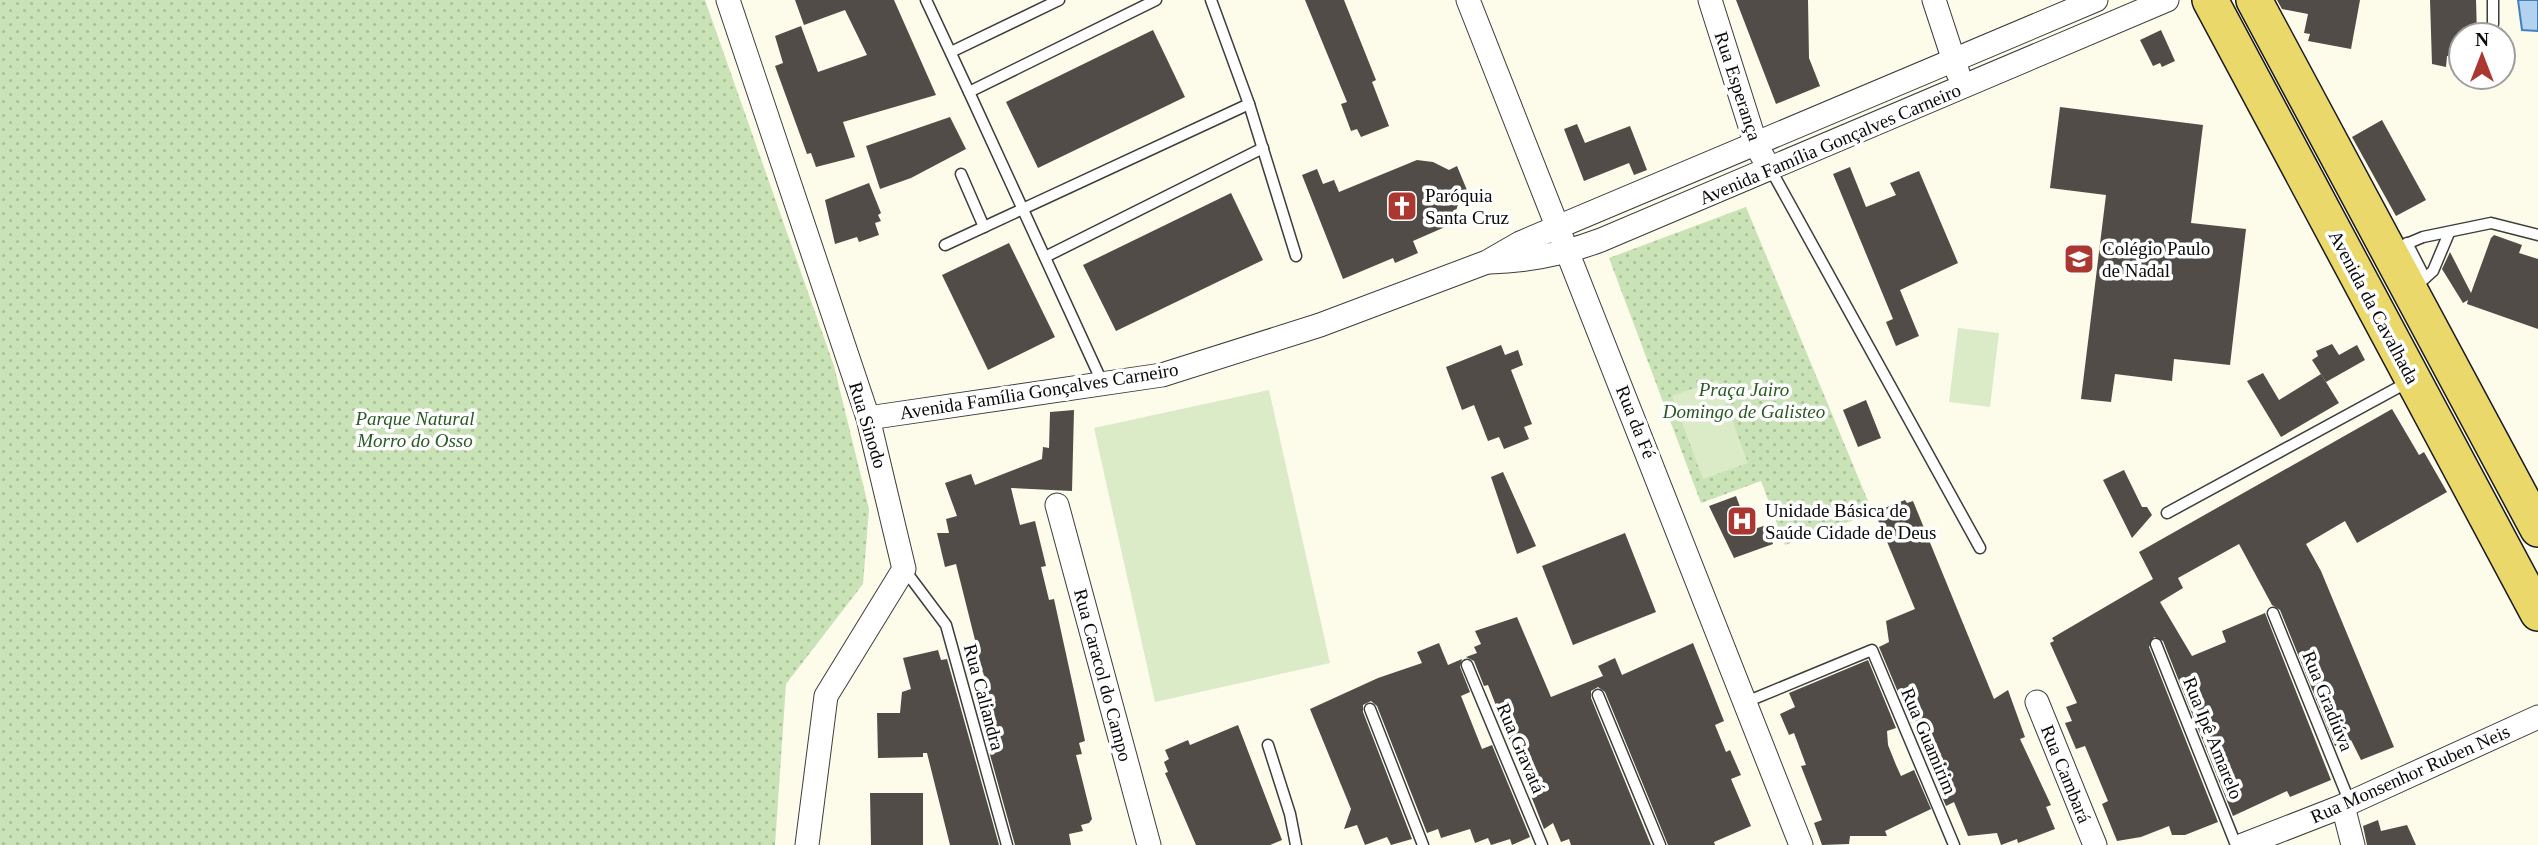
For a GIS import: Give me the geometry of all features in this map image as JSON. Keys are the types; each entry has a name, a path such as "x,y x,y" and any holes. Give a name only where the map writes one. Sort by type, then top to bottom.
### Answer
{"main road":[{"name":"Avenida da Cavalhada","path":"2210,0 2538,613"},
{"name":"Avenida da Cavalhada","path":"2254,0 2398,247 2538,529"}],"street":[{"name":"Rua Sinodo","path":"728,0 868,418 904,569"},
{"name":"Rua da Fé","path":"1468,0 1801,845"},
{"name":"Rua Esperança","path":"1710,0 1756,145 1771,170"},
{"path":"1934,0 1964,87"},
{"name":"Avenida Família Gonçalves Carneiro","path":"868,418 1162,375 1320,325 1487,262 1520,243 2096,0"},
{"name":"Avenida Família Gonçalves Carneiro","path":"1487,262 1527,261 1569,252 1771,170 2166,0"},
{"name":"Rua Caracol do Campo","path":"1057,505 1149,845"},
{"path":"807,845 826,696 904,569"},
{"name":"Rua Cambará","path":"2037,702 2095,845"},
{"name":"Rua Monsenhor Ruben Neis","path":"2243,845 2347,804 2538,718"},
{"path":"2347,804 2353,845"}],"lane":[{"path":"926,0 1103,384"},
{"path":"951,52 1059,0"},
{"path":"969,92 1156,0"},
{"path":"1211,0 1249,104 1296,256"},
{"path":"2493,0 2493,21"},
{"path":"945,245 1249,104"},
{"path":"1045,257 1263,148"},
{"path":"1771,170 1980,548"},
{"path":"961,174 984,227"},
{"path":"2398,247 2491,223 2538,235"},
{"path":"2417,285 2435,267 2449,233"},
{"path":"2167,513 2413,379"},
{"name":"Rua Caliandra","path":"904,569 946,625 1007,845"},
{"name":"Rua Gradiúva","path":"2273,612 2347,804"},
{"name":"Rua Ipê Amarelo","path":"2156,643 2236,845"},
{"name":"Rua Guamirim","path":"1746,702 1871,650 1954,845"},
{"name":"Rua Gravatá","path":"1467,665 1542,845"},
{"path":"1598,695 1660,845"},
{"path":"1370,709 1423,845"},
{"path":"1268,745 1290,814 1296,845"}],"green space":[{"name":"Parque Natural Morro do Osso","path":"0,0 705,0 834,366 869,509 863,584 786,684 775,845 0,845"},
{"name":"Praça Jairo Domingo de Galisteo","path":"1746,207 1873,513 1785,545 1761,481 1701,503 1609,258"},
{"path":"1958,328 1999,333 1990,407 1949,402"},
{"path":"1717,380 1748,463 1703,479 1672,396"},
{"path":"1269,390 1330,663 1155,702 1094,428"}],"water":[{"path":"2518,0 2538,0 2538,31 2522,30"}],"building":[{"path":"795,0 894,0 936,95 843,122 855,157 816,167 811,153 807,154 775,66 783,63 775,36 801,26 818,72 867,55 845,10 804,25"},
{"path":"1305,0 1344,0 1376,80 1372,82 1389,126 1361,137 1357,129 1351,131 1341,104 1347,102"},
{"path":"1736,0 1808,0 1809,58 1820,86 1776,104"},
{"path":"2277,0 2360,0 2351,49 2308,41 2310,34 2304,33 2308,14 2282,9"},
{"path":"2430,0 2476,0 2477,21 2447,21 2446,67 2432,64"},
{"path":"1153,30 1185,97 1038,168 1006,102"},
{"path":"2161,30 2175,61 2162,67 2160,63 2153,66 2140,40"},
{"path":"2060,107 2203,125 2191,223 2246,229 2230,365 2174,359 2172,381 2115,374 2111,402 2081,399 2106,195 2050,188"},
{"path":"950,117 966,149 911,178 880,189 866,146"},
{"path":"2382,120 2426,200 2396,216 2352,137"},
{"path":"1577,124 1585,143 1630,126 1647,170 1634,175 1629,163 1584,181 1564,129"},
{"name":"Paróquia Santa Cruz","path":"1417,160 1433,162 1449,170 1457,166 1469,195 1460,198 1455,214 1445,227 1413,241 1418,253 1395,263 1393,258 1343,279 1302,175 1317,169 1323,184 1334,180 1339,192"},
{"path":"1850,167 1866,207 1896,195 1890,183 1919,171 1958,263 1900,290 1919,336 1896,346 1886,322 1893,319 1833,174"},
{"path":"869,183 881,213 878,215 881,221 875,223 879,235 859,242 857,237 835,244 825,200"},
{"path":"1231,193 1263,260 1116,331 1083,265"},
{"path":"2494,235 2522,245 2519,253 2538,259 2538,329 2467,304 2468,300 2463,303 2442,269 2450,252 2471,293"},
{"path":"1009,243 1055,337 988,370 942,275"},
{"path":"2332,344 2339,355 2357,345 2365,360 2326,382 2312,360 2318,356 2316,351"},
{"path":"1501,345 1505,355 1518,350 1523,365 1511,370 1532,424 1524,427 1529,439 1504,449 1499,437 1488,441 1474,405 1462,410 1446,367"},
{"path":"2263,373 2279,400 2321,374 2339,403 2281,437 2247,381"},
{"path":"1866,400 1881,438 1858,447 1843,410"},
{"path":"2392,409 2419,455 2424,452 2447,492 2357,543 2345,521 2306,544 2321,571 2394,747 2361,760 2351,740 2335,746 2280,610 2272,605 2239,544 2178,578 2183,588 2160,602 2192,656 2226,642 2222,631 2265,613 2331,780 2290,797 2287,791 2233,816 2163,641 2154,637 2149,647 2218,822 2185,835 2172,835 2169,826 2141,837 2117,841 2102,804 2108,801 2085,746 2076,749 2065,723 2072,721 2066,707 2077,703 2050,643 2054,641 2052,638 2153,579 2139,552"},
{"path":"1074,410 1072,491 1011,488 1020,525 1035,521 1046,566 1041,567 1049,600 1054,599 1085,741 1079,743 1082,754 1076,755 1092,819 1081,825 1083,831 1069,834 1071,845 1015,845 977,708 991,704 983,672 968,675 963,655 978,652 956,564 945,567 937,533 949,533 946,519 957,516 945,483 971,474 975,485 1042,459 1043,447 1049,448 1050,412"},
{"path":"2124,470 2142,507 2147,507 2152,515 2132,538 2103,480"},
{"path":"1503,472 1536,546 1517,554 1491,477"},
{"path":"1736,496 1749,531 1766,525 1773,544 1734,558 1709,506"},
{"path":"1905,500 1907,503 1913,501 1994,699 2008,690 2025,737 2020,739 2051,805 2046,807 2055,829 2018,843 2017,839 2001,845 1997,833 1968,836 1954,802 1946,806 1925,756 1925,753 1933,750 1921,720 1911,723 1879,647 1889,642 1886,621 1915,609 1876,515 1883,512 1882,509"},
{"path":"1625,533 1656,612 1573,645 1542,566"},
{"path":"1517,617 1551,697 1603,676 1598,666 1615,658 1622,675 1693,643 1724,721 1715,725 1726,752 1730,750 1741,775 1731,779 1751,826 1714,842 1715,845 1668,845 1605,692 1598,687 1591,691 1591,698 1651,845 1571,845 1569,839 1561,842 1553,823 1544,829 1488,685 1484,686 1474,661 1466,657 1477,653 1474,647 1481,644 1475,631"},
{"path":"1439,643 1448,665 1462,659 1460,667 1470,692 1461,696 1482,749 1492,745 1530,837 1512,845 1510,839 1491,845 1488,838 1475,843 1470,829 1441,838 1438,829 1427,833 1377,706 1371,701 1363,705 1363,712 1412,839 1391,845 1387,837 1365,845 1357,825 1344,829 1351,809 1310,709 1378,678 1422,663 1417,652"},
{"path":"938,650 941,660 947,659 999,845 950,845 927,753 923,753 923,757 878,758 877,713 900,713 902,692 911,689 903,658"},
{"path":"1868,660 1896,728 1887,731 1888,745 1896,765 1901,776 1914,770 1931,809 1885,831 1887,836 1850,836 1849,844 1822,845 1814,823 1822,820 1801,766 1806,765 1794,733 1789,735 1780,714 1795,707 1789,693"},
{"path":"1238,725 1282,840 1270,845 1196,845 1165,773 1168,772 1164,762 1169,759 1165,750 1188,740 1190,745"},
{"path":"870,793 923,793 923,845 871,845"},
{"path":"2378,820 2381,831 2407,825 2416,845 2367,845 2363,826"}],"place":[{"name":"Paróquia Santa Cruz","path":"1402,206"},
{"name":"Colégio Paulo de Nadal","path":"2079,259"},
{"name":"Unidade Básica de Saúde Cidade de Deus","path":"1742,521"}]}
